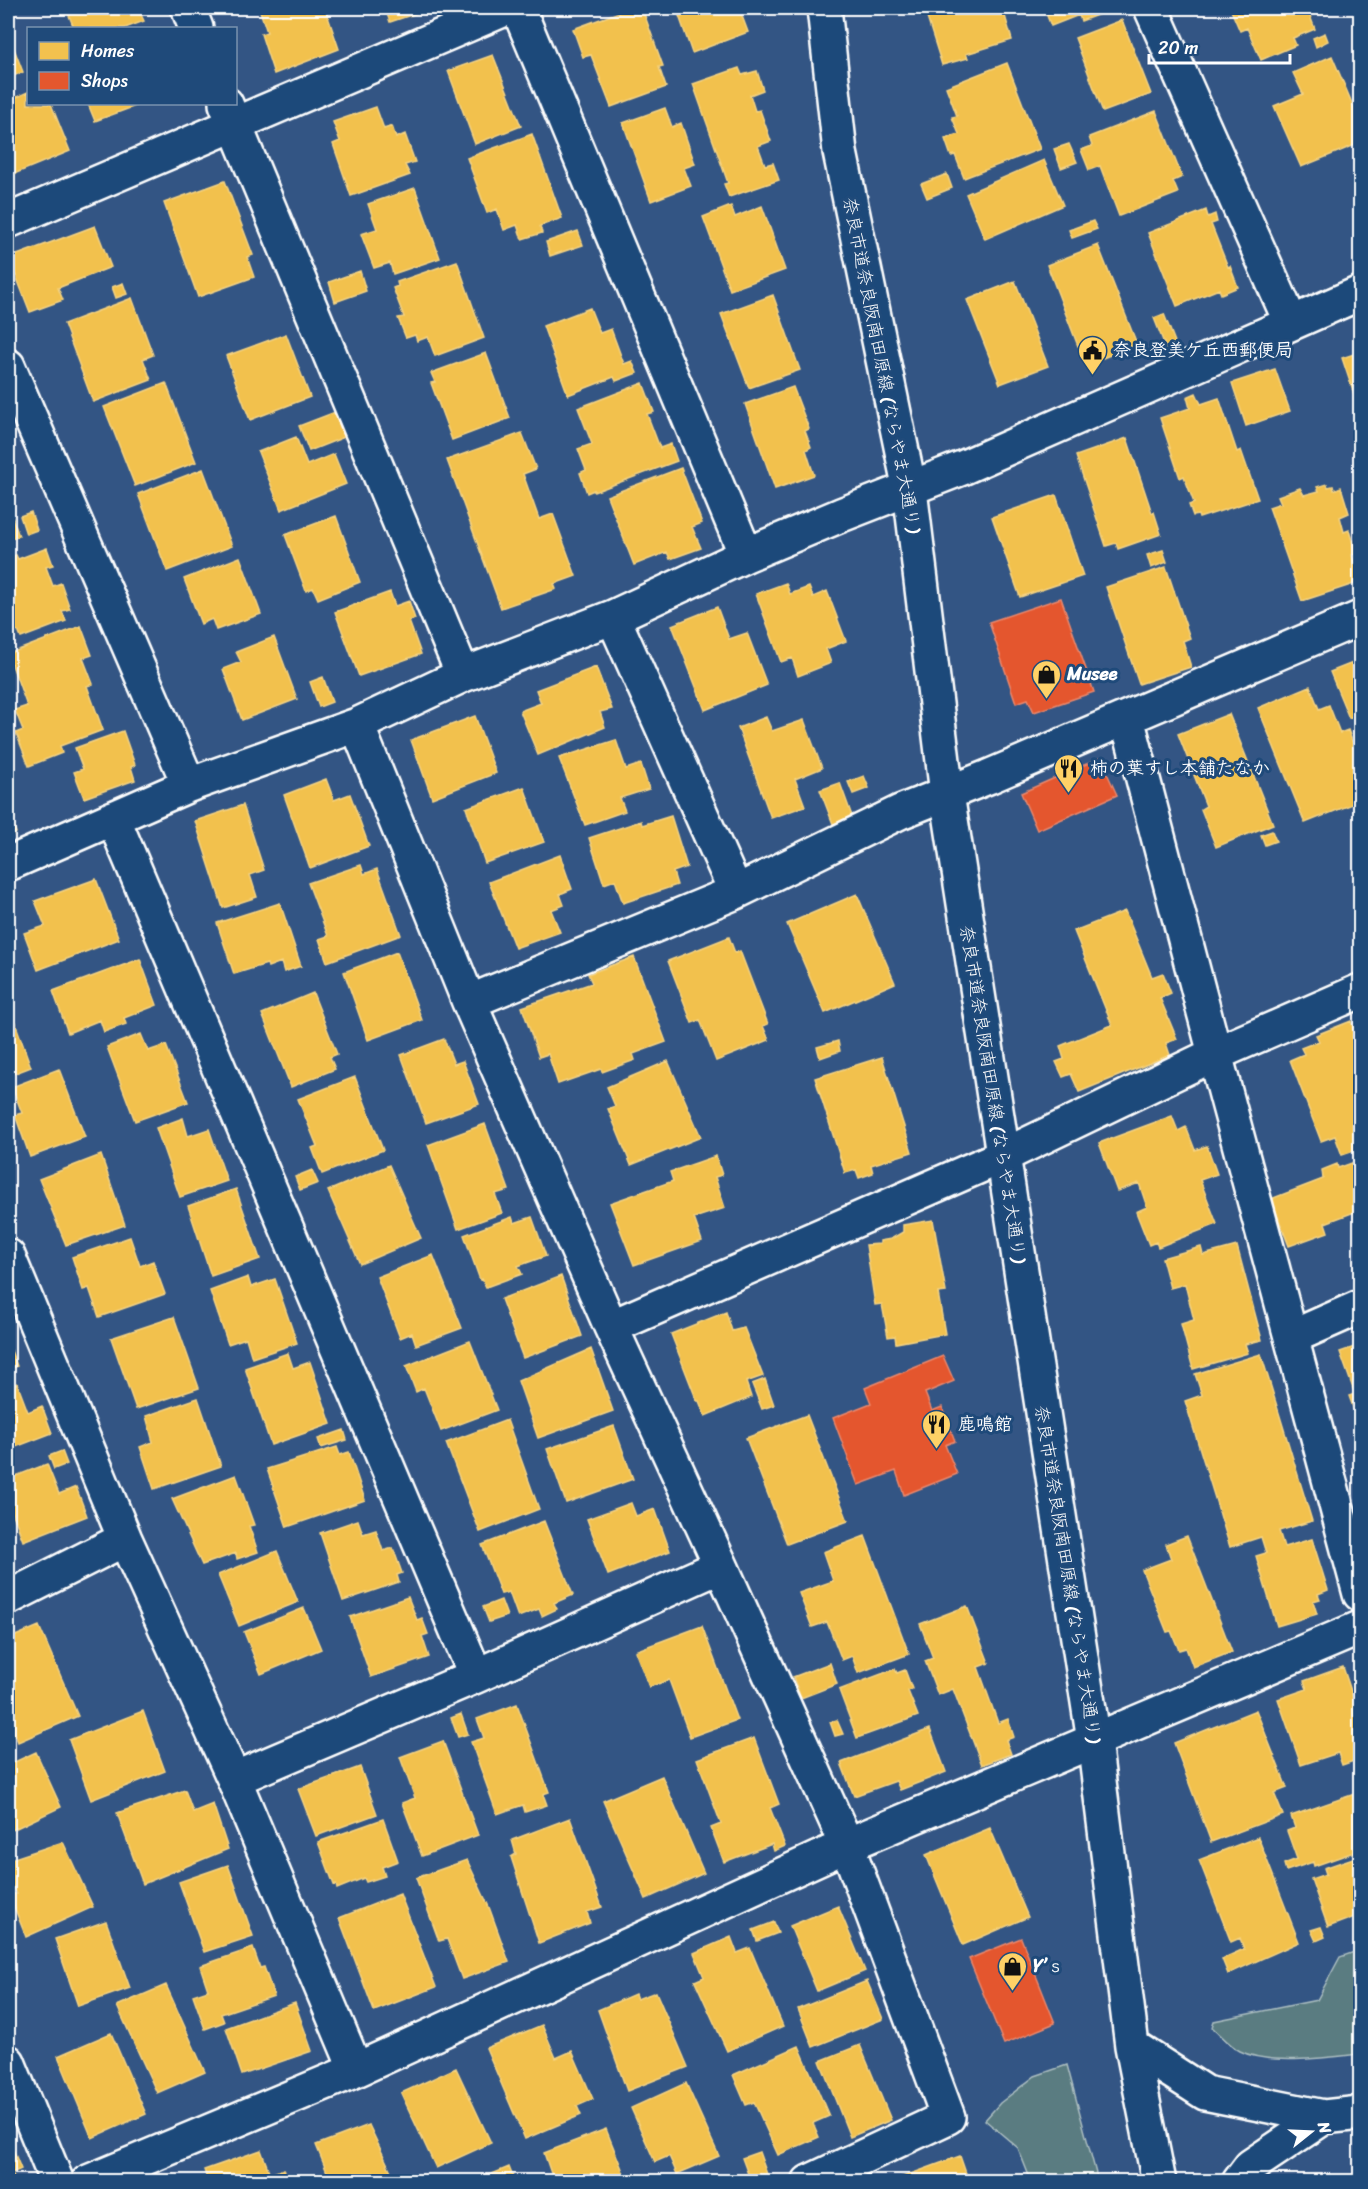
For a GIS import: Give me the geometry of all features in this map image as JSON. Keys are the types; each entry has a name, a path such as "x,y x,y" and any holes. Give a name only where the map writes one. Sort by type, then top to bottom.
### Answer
{"street":[{"path":"188,8 196,27"},
{"path":"8,220 230,113 507,8"},
{"path":"518,8 746,555"},
{"name":"奈良市道奈良阪南田原線 (ならやま大通り)","path":"824,8 840,152 910,490 947,794 1094,1741 1132,2046 1159,2181"},
{"path":"1151,8 1291,323"},
{"path":"230,113 463,675"},
{"path":"8,864 189,785 357,724 463,675 613,617 746,555 841,515 910,490 1360,293"},
{"path":"8,366 189,785"},
{"path":"613,617 736,892"},
{"path":"469,1002 736,892 900,812 1360,618"},
{"path":"1127,718 1360,1594"},
{"path":"357,724 469,1002 610,1326 847,1845 948,2117 809,2181"},
{"path":"113,818 476,1676"},
{"path":"610,1326 1003,1155 1215,1054 1360,991"},
{"path":"8,1256 125,1539 234,1779 356,2070"},
{"path":"1292,1337 1360,1307"},
{"path":"8,1598 125,1539"},
{"path":"234,1779 476,1676 721,1566"},
{"path":"88,2181 356,2070 847,1845 1360,1628"},
{"path":"1132,2046 1205,2093 1324,2117 1360,2114"},
{"path":"8,2062 57,2181"},
{"path":"1239,2181 1251,2166 1324,2117"}],"green space":[{"path":"1360,1950 1360,2054 1299,2059 1252,2056 1240,2051 1212,2027 1214,2021 1317,2000 1340,1957"},
{"path":"1067,2065 1098,2181 1031,2181 1018,2148 985,2120 1000,2103 1035,2076"}],"building: Homes":[{"path":"66,8 138,8 144,21 128,27 74,27"},
{"path":"259,8 325,8 339,49 274,74 261,34 267,32"},
{"path":"385,8 432,8 390,22"},
{"path":"625,8 642,8 663,66 659,67 666,87 611,107 591,55 583,57 573,29 625,10"},
{"path":"681,8 739,8 748,32 692,53 677,10"},
{"path":"924,8 994,8 995,11 1003,9 1012,40 966,54 968,58 942,65"},
{"path":"1044,8 1116,8 1081,21 1079,15 1051,26"},
{"path":"1230,8 1307,8 1315,29 1293,38 1296,45 1261,60 1247,28 1240,31"},
{"path":"1122,20 1151,94 1103,112 1075,38"},
{"path":"8,33 23,72 8,78"},
{"path":"1325,33 1328,41 1316,47 1313,38"},
{"path":"493,55 521,126 475,144 448,71"},
{"path":"1332,56 1360,122 1360,143 1301,167 1274,106 1303,94 1293,73"},
{"path":"1007,63 1040,149 964,178 955,155 951,156 945,139 959,134 952,117 957,116 946,87"},
{"path":"739,68 742,75 757,71 763,90 750,95 755,111 760,110 771,141 758,146 765,165 773,163 779,180 729,197 724,184 728,183 693,84"},
{"path":"27,92 27,105 51,105 70,151 14,174 8,159 8,101"},
{"path":"88,105 138,105 95,121"},
{"path":"376,107 384,129 392,126 396,138 405,134 415,162 405,165 410,175 351,196 333,144 340,141 333,122"},
{"path":"665,108 672,127 681,123 695,164 684,168 691,186 651,201 623,123"},
{"path":"1156,111 1182,177 1173,181 1178,193 1119,216 1100,166 1089,170 1081,150 1092,146 1089,137"},
{"path":"532,134 562,218 540,226 542,233 522,239 517,225 504,230 497,209 487,213 467,158"},
{"path":"1069,144 1077,162 1061,168 1054,149"},
{"path":"1044,160 1063,205 985,239 966,194"},
{"path":"947,174 952,188 927,198 921,184"},
{"path":"225,181 253,255 247,257 254,277 198,297 164,203"},
{"path":"415,188 440,258 393,274 390,263 374,268 361,234 377,229 368,204"},
{"path":"731,206 735,217 762,206 785,270 730,290 703,217"},
{"path":"1206,210 1208,217 1215,214 1217,222 1211,224 1238,287 1221,294 1219,289 1177,306 1148,233"},
{"path":"1093,221 1097,229 1072,238 1069,230"},
{"path":"95,226 111,267 58,288 63,300 30,312 9,258"},
{"path":"578,231 583,245 550,256 546,242"},
{"path":"1098,245 1137,344 1103,358 1096,339 1078,346 1047,265"},
{"path":"457,261 484,338 435,356 428,337 417,341 415,335 406,338 398,318 404,317 393,288 398,286 397,282"},
{"path":"360,271 366,291 335,302 329,282"},
{"path":"1015,281 1048,366 1000,384 967,300"},
{"path":"123,283 127,294 116,298 112,287"},
{"path":"773,295 800,370 749,388 721,314"},
{"path":"132,298 153,355 143,359 151,380 93,402 64,324"},
{"path":"590,308 600,333 611,329 624,364 632,361 637,373 616,381 614,377 568,395 543,326"},
{"path":"1164,314 1177,347 1167,351 1154,318"},
{"path":"286,334 310,397 250,420 226,356"},
{"path":"1360,352 1360,412 1342,358"},
{"path":"486,353 510,418 452,440 431,383 435,382 431,373"},
{"path":"1275,369 1290,411 1246,426 1232,383"},
{"path":"166,383 196,462 135,486 104,407"},
{"path":"643,383 654,412 647,414 660,448 671,444 677,461 587,493 580,473 586,470 578,449 592,444 578,408"},
{"path":"793,387 809,429 805,431 811,447 806,450 814,475 775,489 745,404"},
{"path":"1196,393 1201,404 1219,398 1237,452 1241,450 1258,499 1199,518 1198,515 1193,516 1189,505 1194,503 1184,476 1180,478 1160,418 1190,408 1187,397"},
{"path":"338,411 347,436 309,451 299,426"},
{"path":"522,433 536,469 523,474 539,519 553,514 576,576 554,584 556,589 501,608 447,460"},
{"path":"296,437 307,465 334,454 346,484 281,510 258,452"},
{"path":"1127,438 1161,534 1118,549 1116,543 1106,546 1076,456"},
{"path":"681,468 702,523 692,527 701,548 670,559 667,552 634,565 607,496"},
{"path":"203,469 232,546 167,571 138,494"},
{"path":"1327,484 1328,487 1333,486 1334,490 1341,487 1349,513 1340,517 1344,532 1349,530 1356,554 1352,555 1360,582 1302,601 1269,507 1281,503 1278,496 1300,488 1304,495 1319,491 1317,487"},
{"path":"1056,495 1083,576 1020,597 992,517"},
{"path":"8,506 19,536 8,540"},
{"path":"31,512 37,530 26,534 20,516"},
{"path":"336,516 360,582 318,599 313,588 306,591 285,535"},
{"path":"47,548 53,565 46,567 53,586 61,583 70,609 62,611 66,621 21,638 18,631 8,634 8,558 16,555 18,559"},
{"path":"1163,550 1167,562 1151,568 1147,555"},
{"path":"240,557 261,614 216,630 212,619 201,624 184,579"},
{"path":"1166,567 1190,638 1183,641 1191,667 1139,684 1106,587"},
{"path":"786,583 790,594 809,587 813,597 827,591 846,641 826,649 831,663 798,676 792,658 781,662 756,594"},
{"path":"390,592 395,606 409,601 415,619 409,621 421,654 359,676 335,612"},
{"path":"717,607 729,639 747,633 767,685 705,710 672,625"},
{"path":"81,626 92,655 83,658 93,684 87,686 103,730 60,746 62,753 29,766 16,733 23,730 15,710 27,706 8,654"},
{"path":"274,637 297,699 242,720 223,669 241,662 236,652"},
{"path":"1360,660 1360,714 1349,718 1330,672"},
{"path":"596,667 612,709 600,712 605,727 538,755 520,711 541,703 536,690"},
{"path":"323,677 332,702 319,707 310,682"},
{"path":"1310,686 1319,709 1329,705 1340,733 1348,730 1360,762 1360,801 1305,823 1258,708"},
{"path":"1229,714 1273,824 1216,847 1201,809 1206,806 1178,734"},
{"path":"475,716 496,773 432,798 411,740"},
{"path":"766,717 772,731 804,720 822,768 795,779 805,806 771,818 738,728"},
{"path":"123,731 135,765 131,767 135,780 84,798 74,772 83,769 75,748"},
{"path":"616,740 626,769 641,764 649,789 620,798 625,811 585,825 559,758"},
{"path":"864,776 869,788 853,794 848,782"},
{"path":"326,779 334,800 350,794 369,846 310,868 284,795"},
{"path":"840,783 852,816 833,824 820,790"},
{"path":"524,787 544,842 485,863 466,808"},
{"path":"243,805 264,870 250,875 257,897 223,908 195,821"},
{"path":"8,812 16,833 8,837"},
{"path":"671,816 687,867 673,872 677,885 623,903 615,880 604,884 589,838 641,821 642,825"},
{"path":"1272,831 1276,841 1265,845 1261,835"},
{"path":"560,855 572,889 560,894 564,905 551,910 560,932 515,948 489,882"},
{"path":"361,865 364,874 377,869 401,935 327,962 319,939 328,936 308,883"},
{"path":"96,879 119,939 38,970 24,933 45,926 35,901"},
{"path":"857,894 895,983 825,1013 787,924"},
{"path":"280,903 301,966 284,972 281,962 234,974 217,923"},
{"path":"1125,911 1152,977 1163,973 1171,993 1160,998 1177,1039 1166,1043 1170,1055 1079,1092 1071,1074 1063,1077 1056,1062 1064,1059 1060,1046 1112,1025 1074,931"},
{"path":"729,937 735,953 740,951 768,1024 763,1026 769,1040 716,1061 700,1020 692,1023 668,961"},
{"path":"397,952 422,1020 368,1040 344,972"},
{"path":"634,957 666,1042 633,1054 635,1060 558,1084 548,1054 539,1057 522,1007 592,983 588,974"},
{"path":"140,959 157,1005 124,1018 126,1024 104,1032 100,1020 68,1033 53,991"},
{"path":"313,993 337,1054 330,1057 335,1069 291,1087 262,1014"},
{"path":"8,1003 31,1067 8,1076"},
{"path":"1351,1021 1360,1047 1360,1149 1342,1155 1335,1136 1321,1141 1290,1060 1304,1054 1301,1048 1319,1041 1316,1035"},
{"path":"141,1034 148,1051 166,1045 188,1102 135,1121 107,1047"},
{"path":"444,1039 454,1064 463,1061 479,1104 426,1123 401,1055"},
{"path":"838,1041 840,1051 820,1058 817,1047"},
{"path":"882,1057 912,1152 871,1165 873,1173 859,1178 856,1170 845,1173 815,1078"},
{"path":"668,1061 701,1137 631,1165 608,1109 615,1106 607,1087"},
{"path":"59,1069 85,1137 30,1157 15,1115 22,1113 12,1087"},
{"path":"355,1077 383,1150 322,1174 312,1148 317,1146 298,1099"},
{"path":"1172,1116 1178,1131 1186,1127 1195,1150 1207,1146 1217,1174 1200,1180 1217,1224 1158,1247 1156,1242 1149,1245 1136,1212 1147,1207 1139,1183 1117,1191 1099,1143"},
{"path":"183,1118 188,1136 209,1129 227,1181 180,1197 156,1128"},
{"path":"485,1124 509,1190 495,1194 502,1213 458,1229 428,1145"},
{"path":"101,1155 125,1225 66,1245 39,1179"},
{"path":"716,1156 722,1175 715,1177 725,1208 694,1218 702,1241 634,1265 610,1203 673,1181 670,1172"},
{"path":"1360,1160 1360,1210 1325,1223 1328,1232 1289,1246 1271,1199 1323,1179 1322,1170 1337,1164 1338,1168"},
{"path":"389,1165 421,1238 360,1264 328,1191"},
{"path":"312,1170 318,1183 300,1190 295,1177"},
{"path":"236,1189 260,1259 211,1276 188,1206"},
{"path":"512,1217 514,1223 532,1217 546,1256 518,1266 522,1274 486,1287 482,1279 480,1280 464,1235"},
{"path":"933,1220 946,1292 938,1293 945,1334 896,1343 895,1336 888,1337 882,1304 875,1305 866,1245 880,1244 880,1241 891,1239 903,1232 903,1225"},
{"path":"130,1237 140,1266 153,1261 165,1294 99,1317 89,1288 83,1290 72,1257"},
{"path":"1237,1246 1262,1340 1245,1344 1248,1353 1193,1369 1181,1324 1194,1320 1185,1284 1170,1288 1162,1258 1201,1247 1203,1255"},
{"path":"433,1255 462,1328 416,1345 412,1333 400,1338 377,1277"},
{"path":"561,1276 582,1336 523,1358 501,1299"},
{"path":"248,1277 251,1287 275,1279 297,1343 252,1358 246,1338 228,1344 210,1291"},
{"path":"726,1312 732,1331 744,1328 763,1376 746,1382 751,1397 705,1416 671,1334"},
{"path":"174,1317 199,1388 136,1409 111,1338"},
{"path":"470,1341 497,1410 441,1431 424,1388 416,1392 406,1366"},
{"path":"8,1343 17,1366 8,1370"},
{"path":"1360,1345 1360,1420 1358,1421 1349,1396 1355,1394 1340,1352"},
{"path":"591,1349 613,1411 538,1438 518,1381"},
{"path":"288,1353 293,1368 310,1362 331,1424 271,1445 245,1368"},
{"path":"1261,1354 1312,1521 1279,1531 1284,1547 1312,1539 1328,1590 1318,1594 1320,1599 1313,1601 1317,1614 1277,1626 1256,1556 1266,1553 1261,1537 1230,1547 1185,1401 1202,1395 1195,1374"},
{"path":"765,1379 774,1405 762,1409 752,1384"},
{"path":"17,1383 28,1412 42,1406 52,1433 8,1450 8,1387"},
{"path":"198,1398 221,1466 154,1489 140,1447 153,1442 146,1416"},
{"path":"807,1415 848,1521 787,1544 746,1438"},
{"path":"507,1420 539,1509 480,1532 446,1443"},
{"path":"614,1426 633,1479 566,1503 547,1449"},
{"path":"344,1430 347,1440 321,1448 318,1439"},
{"path":"337,1447 340,1455 349,1452 365,1500 287,1527 267,1469"},
{"path":"62,1451 67,1464 54,1469 49,1456"},
{"path":"47,1464 59,1494 76,1487 87,1516 23,1541 8,1500 8,1479"},
{"path":"236,1475 254,1525 249,1526 258,1552 237,1559 236,1553 202,1565 172,1499"},
{"path":"631,1503 636,1516 655,1509 670,1551 608,1575 587,1519"},
{"path":"358,1520 363,1534 376,1530 383,1551 393,1548 402,1573 397,1575 399,1582 343,1601 320,1533"},
{"path":"544,1521 573,1595 554,1603 557,1609 542,1616 539,1609 518,1617 509,1592 501,1594 482,1545"},
{"path":"865,1536 909,1654 858,1673 852,1656 842,1660 827,1622 812,1627 799,1593 833,1581 823,1552"},
{"path":"1187,1536 1232,1652 1193,1667 1186,1648 1179,1650 1171,1631 1167,1632 1142,1570 1171,1559 1166,1544"},
{"path":"277,1551 298,1602 239,1626 218,1575"},
{"path":"408,1597 417,1620 422,1618 428,1634 422,1636 429,1657 371,1677 350,1617"},
{"path":"501,1600 507,1616 489,1622 483,1607"},
{"path":"967,1606 989,1663 978,1667 998,1723 1008,1719 1014,1737 1006,1740 1011,1754 982,1765 953,1689 938,1695 925,1661 933,1658 920,1624"},
{"path":"304,1608 321,1649 261,1674 244,1632"},
{"path":"39,1626 78,1716 18,1742 8,1717 8,1639"},
{"path":"702,1626 737,1720 690,1737 669,1680 649,1687 635,1651"},
{"path":"830,1663 837,1684 801,1698 793,1677"},
{"path":"1343,1667 1360,1718 1360,1759 1342,1765 1338,1753 1301,1765 1278,1699 1307,1689 1304,1681"},
{"path":"895,1669 897,1673 905,1670 912,1689 908,1691 918,1716 857,1738 839,1690"},
{"path":"517,1704 549,1792 543,1794 547,1805 525,1812 523,1805 497,1814 471,1742 484,1738 477,1719"},
{"path":"1256,1710 1287,1788 1274,1793 1283,1815 1211,1842 1174,1743"},
{"path":"143,1711 165,1771 91,1800 69,1740"},
{"path":"461,1714 468,1734 458,1737 451,1718"},
{"path":"837,1720 843,1734 835,1736 830,1722"},
{"path":"930,1729 946,1772 900,1790 896,1781 854,1796 841,1763"},
{"path":"754,1738 779,1804 770,1808 785,1846 774,1851 772,1844 724,1862 711,1828 721,1824 697,1759"},
{"path":"443,1741 478,1835 422,1856 402,1803 415,1798 400,1757"},
{"path":"36,1752 61,1807 8,1832 8,1765"},
{"path":"360,1767 377,1814 316,1836 298,1789"},
{"path":"662,1776 704,1873 646,1899 603,1801"},
{"path":"185,1790 193,1812 213,1804 228,1849 143,1884 117,1813"},
{"path":"1360,1792 1360,1806 1356,1808 1360,1822 1360,1850 1314,1866 1313,1862 1286,1871 1284,1864 1297,1859 1287,1831 1295,1828 1291,1816"},
{"path":"570,1818 602,1907 587,1912 590,1923 539,1943 511,1857 516,1854 512,1840"},
{"path":"383,1819 398,1861 382,1867 385,1876 366,1882 364,1878 337,1889 318,1842"},
{"path":"990,1828 1028,1917 963,1945 926,1855"},
{"path":"1258,1837 1299,1942 1228,1974 1222,1959 1244,1949 1240,1938 1231,1942 1199,1860"},
{"path":"63,1842 93,1907 26,1937 9,1894 17,1894 8,1875 8,1860"},
{"path":"1359,1856 1360,1915 1328,1927 1311,1879 1326,1874 1324,1868"},
{"path":"467,1860 489,1907 509,1962 462,1979 447,1939 439,1941 416,1878"},
{"path":"228,1865 253,1936 204,1952 179,1882"},
{"path":"400,1894 436,1987 374,2011 339,1918"},
{"path":"838,1906 865,1971 817,1991 790,1926"},
{"path":"106,1921 130,1988 78,2006 55,1939"},
{"path":"774,1922 778,1933 757,1941 753,1930"},
{"path":"1321,1927 1325,1937 1316,1941 1311,1930"},
{"path":"731,1937 737,1953 750,1948 783,2026 727,2051 695,1981 704,1977 694,1953"},
{"path":"253,1948 260,1968 264,1967 274,1996 221,2014 224,2022 205,2029 193,1995 208,1990 200,1966"},
{"path":"867,1981 883,2019 813,2047 798,2009"},
{"path":"166,1985 205,2072 157,2093 117,2006"},
{"path":"656,1992 688,2067 627,2091 598,2010 635,1994 637,1999"},
{"path":"295,2003 312,2051 242,2075 226,2028"},
{"path":"542,2025 556,2058 572,2051 593,2099 577,2106 581,2115 525,2139 486,2048"},
{"path":"111,2033 146,2114 92,2138 58,2056"},
{"path":"860,2045 891,2120 850,2137 820,2061"},
{"path":"799,2046 829,2116 813,2123 819,2137 778,2155 754,2102 746,2105 733,2075"},
{"path":"456,2068 491,2143 436,2168 401,2093"},
{"path":"686,2083 719,2156 677,2174 669,2156 655,2162 631,2108"},
{"path":"369,2125 396,2182 331,2182 316,2145"},
{"path":"606,2129 626,2179 621,2182 554,2182 544,2153"},
{"path":"8,2137 21,2169 12,2173 15,2181 13,2182 8,2182"},
{"path":"261,2150 270,2174 284,2169 289,2182 208,2182 204,2170"},
{"path":"759,2152 768,2177 751,2182 742,2158"},
{"path":"960,2156 969,2182 898,2182 897,2179"},
{"path":"509,2167 515,2182 473,2182"}],"building: Shops":[{"path":"1061,598 1094,692 1034,712 1028,699 1016,703 989,622"},
{"path":"1100,758 1117,795 1037,830 1021,793"},
{"path":"943,1356 954,1381 925,1393 932,1411 942,1407 955,1441 945,1445 957,1474 904,1495 896,1471 858,1485 833,1418 871,1403 865,1388"},
{"name":"Y’ｓ","path":"1021,1938 1055,2023 1004,2044 969,1959"}],"place":[{"name":"奈良登美ケ丘西郵便局","path":"1092,376"},
{"name":"Musee","path":"1046,700"},
{"name":"柿の葉すし本舗たなか","path":"1069,794"},
{"name":"鹿鳴館","path":"937,1450"},
{"name":"Y’ｓ","path":"1012,1992"}]}
